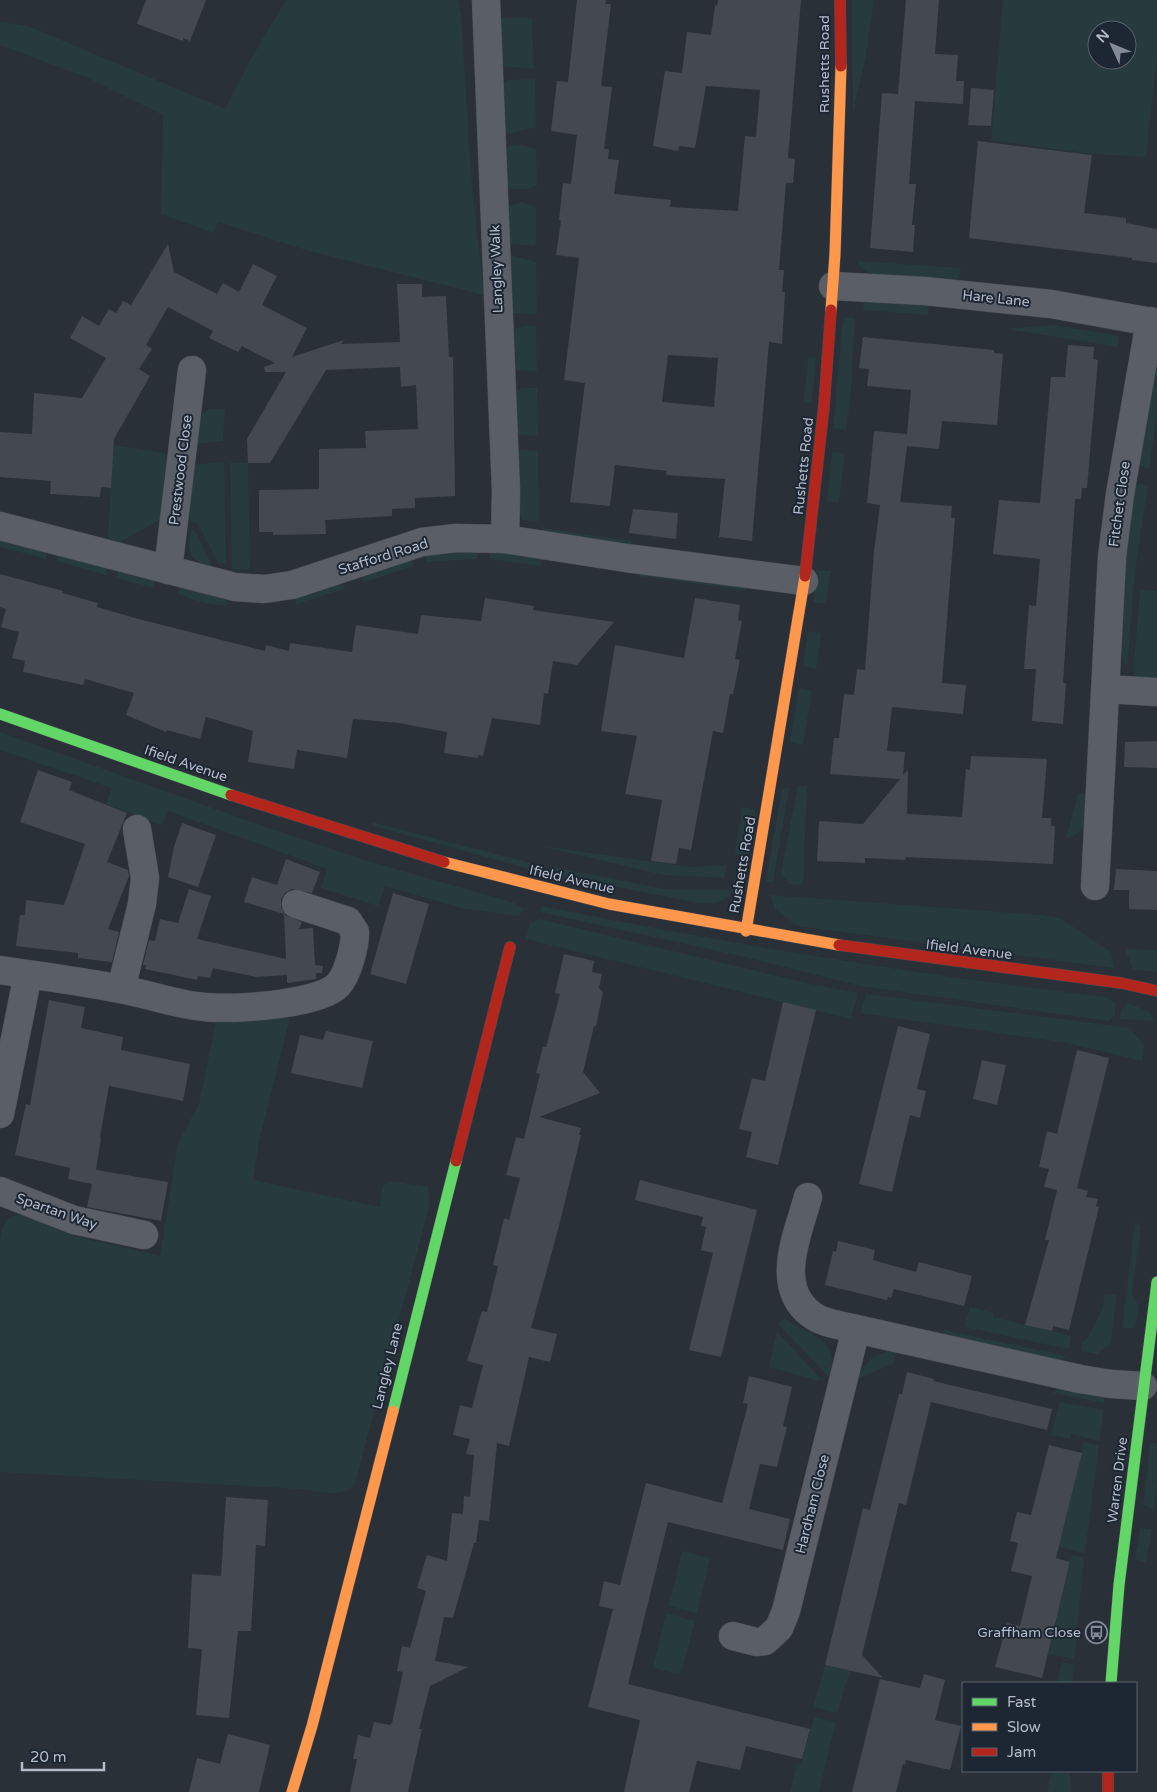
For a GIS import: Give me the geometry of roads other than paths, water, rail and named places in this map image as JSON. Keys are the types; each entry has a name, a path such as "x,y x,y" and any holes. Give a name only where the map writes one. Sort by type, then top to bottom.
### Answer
{"street":[{"name":"Langley Walk","path":"486,0 506,491 505,539"},
{"name":"Rushetts Road","path":"746,931 804,581 824,406 832,315 841,78 840,0"},
{"name":"Hare Lane","path":"833,286 925,291 1051,304 1154,322"},
{"name":"Fitchet Close","path":"1094,886 1112,558 1120,494 1154,322"},
{"name":"Prestwood Close","path":"168,570 192,370"},
{"name":"Stafford Road","path":"0,526 235,587 264,589 292,586 422,542 456,538 505,539 626,558 804,581"},
{"path":"1105,689 1157,692"},
{"name":"Ifield Avenue","path":"0,714 389,846 538,887 746,931 902,955 1121,983 1157,991"},
{"path":"120,989 142,904 144,887 144,870 137,829"},
{"path":"0,970 120,989 185,1004 227,1009 304,1000 329,991 338,985 343,977 355,938 353,925 340,917 296,904"},
{"name":"Langley Lane","path":"292,1792 312,1726 510,947"},
{"path":"0,1114 28,974"},
{"name":"Spartan Way","path":"0,1191 74,1220 144,1235"},
{"path":"808,1197 791,1260 789,1276 793,1291 801,1305 812,1316 826,1322 1080,1379 1111,1384 1143,1386"},
{"name":"Warren Drive","path":"1110,1682 1119,1585 1157,1282"},
{"name":"Hardham Close","path":"734,1636 756,1642 765,1642 779,1628 786,1611 856,1329"},
{"path":"1108,1772 1108,1792"}],"place":[{"name":"Graffham Close","path":"1097,1632"}]}
